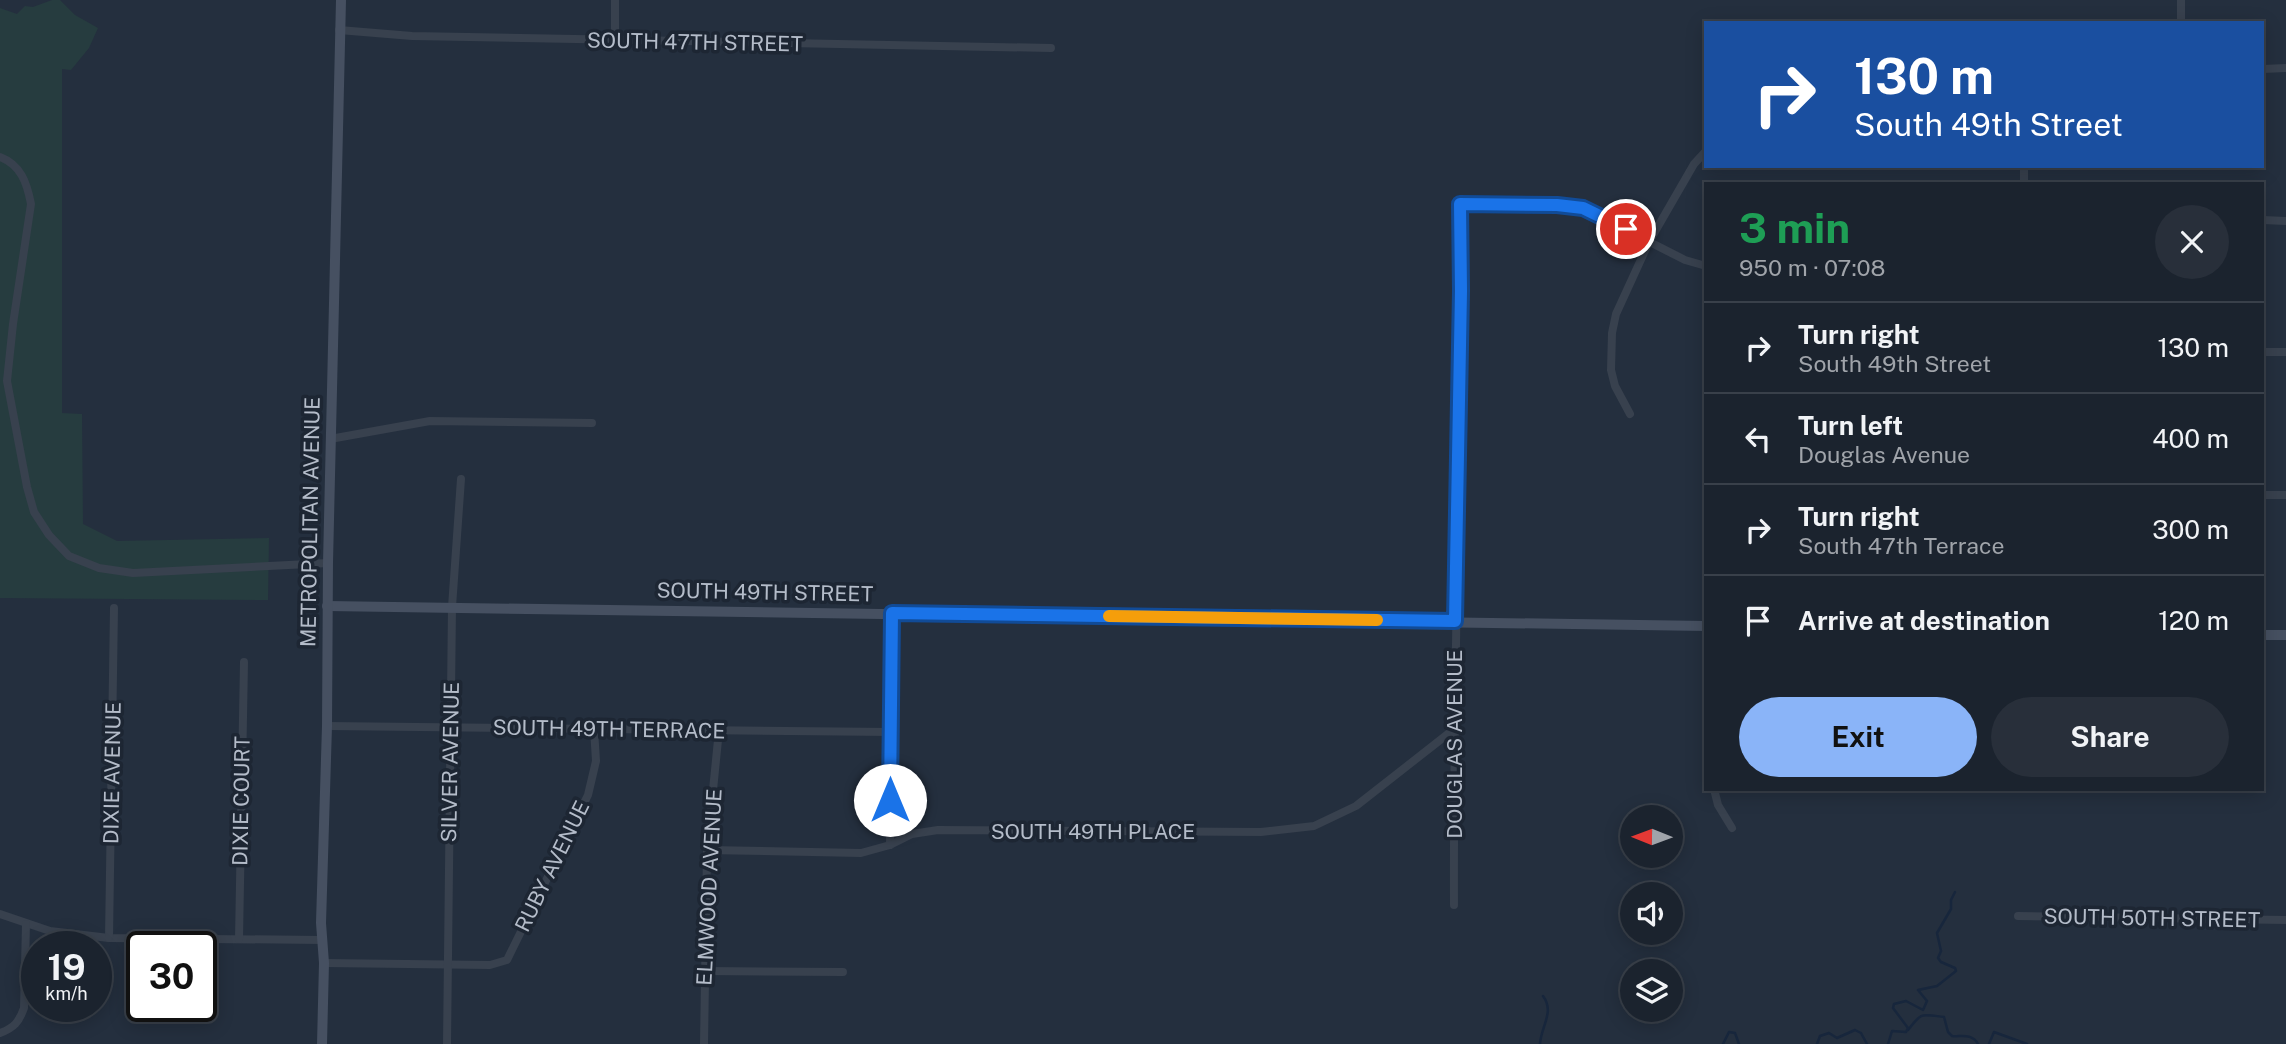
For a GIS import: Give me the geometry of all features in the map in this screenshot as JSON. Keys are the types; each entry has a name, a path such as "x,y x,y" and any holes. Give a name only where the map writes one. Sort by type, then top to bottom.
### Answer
{"street":[{"name":"METROPOLITAN AVENUE","path":"322,1044 330,439 341,0"},
{"path":"615,0 615,40"},
{"path":"2181,0 2181,21"},
{"name":"SOUTH 47TH STREET","path":"339,30 412,36 1051,48"},
{"path":"2264,69 2286,68"},
{"path":"1630,414 1615,386 1611,370 1612,333 1616,314 1649,242 1694,164 1704,153"},
{"path":"0,157 21,172 28,187 31,204 7,381 27,487 34,512 49,535 69,556 99,568 133,573 328,563"},
{"name":"DOUGLAS AVENUE","path":"1454,905 1453,730 1461,291 1460,204 1557,205 1583,208 1649,242"},
{"path":"2264,220 2286,221"},
{"path":"1649,242 1685,260 1704,265"},
{"path":"2264,352 2286,352"},
{"path":"330,439 430,421 592,423"},
{"name":"SILVER AVENUE","path":"447,1044 452,607 461,479"},
{"path":"2264,495 2286,495"},
{"name":"SOUTH 49TH STREET","path":"327,606 1704,626"},
{"name":"DIXIE AVENUE","path":"110,931 114,608"},
{"path":"890,845 892,613"},
{"path":"2264,635 2286,635"},
{"name":"DIXIE COURT","path":"239,939 244,662"},
{"name":"SOUTH 49TH TERRACE","path":"327,726 891,732"},
{"name":"RUBY AVENUE","path":"448,964 490,965 507,960 588,795 596,761 594,729"},
{"name":"ELMWOOD AVENUE","path":"704,1044 707,850 719,730"},
{"name":"SOUTH 49TH PLACE","path":"707,850 861,852 890,845 912,834 938,830 1261,832 1314,826 1356,806 1453,730"},
{"path":"1714,791 1718,805 1732,828"},
{"path":"0,914 26,924 58,931"},
{"name":"SOUTH 50TH STREET","path":"2018,916 2286,920"},
{"path":"0,1033 11,1029 20,1020 24,1008 26,924"},
{"path":"112,938 322,940"},
{"path":"324,962 448,964"},
{"path":"704,971 843,972"}],"green space":[{"path":"60,0 75,15 98,28 89,48 71,70 62,69 62,413 82,414 83,524 117,541 269,538 268,600 0,598 0,8 17,14 25,6 33,7"}],"waterway":[{"path":"1888,1044 1892,1031 1906,1032 1908,1028 1893,1008 1894,1004 1906,1001 1923,1010 1927,1001 1918,990 1937,986 1956,971 1938,958 1941,951 1937,933 1951,909 1955,892"},
{"path":"1540,1044 1548,1013 1543,996"},
{"path":"1908,1030 1922,1016 1944,1017 1948,1032 1952,1036 1970,1037 1978,1044"},
{"path":"1817,1044 1820,1036 1829,1033 1837,1038 1855,1030 1861,1033 1867,1044"},
{"path":"1723,1044 1729,1032 1735,1033 1739,1044"},
{"path":"1989,1044 1994,1032 2027,1044"}],"slow traffic":[{"path":"1109,616 1377,620"}],"route":[{"path":"890,800 892,613 1455,621 1460,204 1557,205 1583,208 1626,229"}]}
